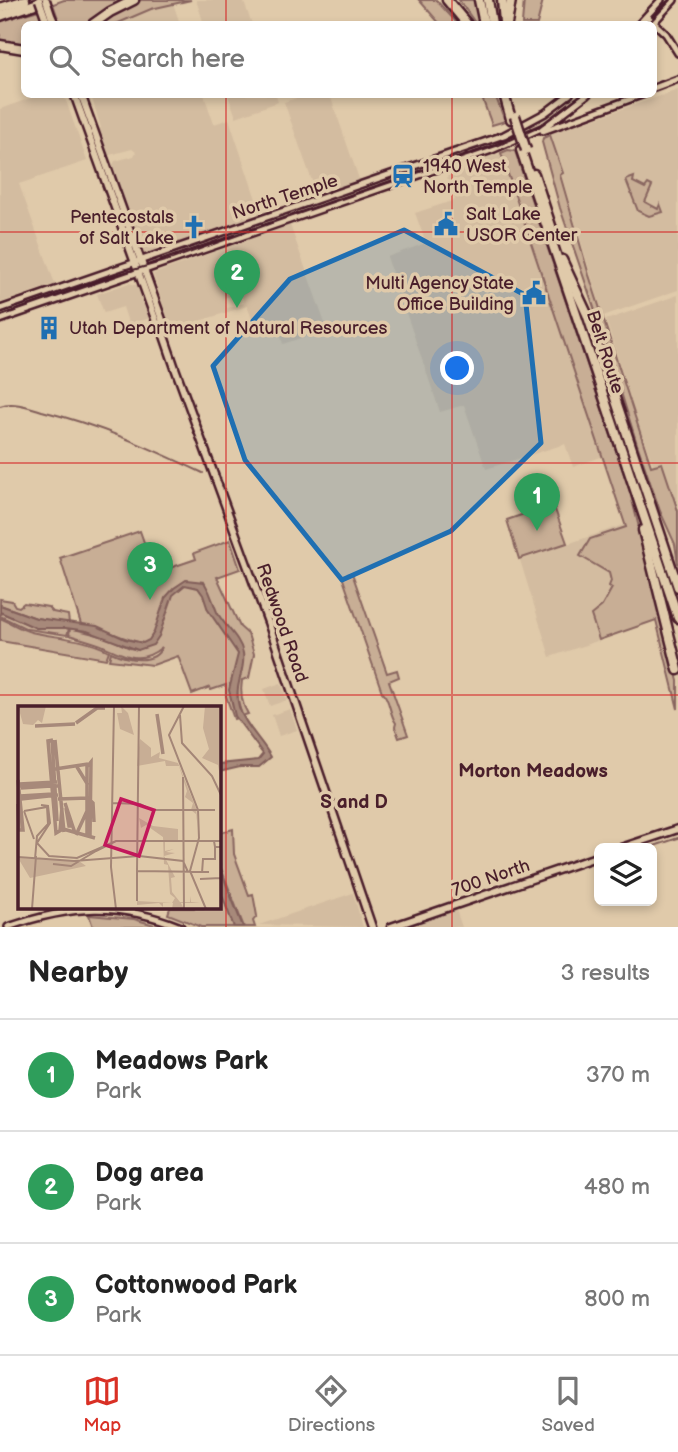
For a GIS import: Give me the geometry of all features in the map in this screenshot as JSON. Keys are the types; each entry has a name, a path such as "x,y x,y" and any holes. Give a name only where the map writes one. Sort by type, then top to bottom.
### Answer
{"highway":[{"path":"0,8 47,0"},
{"path":"97,21 134,0"},
{"path":"447,0 464,21"},
{"path":"454,0 471,21"},
{"path":"483,0 487,21"},
{"path":"502,0 506,21"},
{"path":"507,21 512,0"},
{"path":"0,16 24,4"},
{"path":"0,45 21,48"},
{"name":"Belt Route","path":"506,98 565,268 587,314 678,587"},
{"name":"Belt Route","path":"524,150 678,618"},
{"path":"630,476 678,670"},
{"path":"642,480 678,574"}],"main road":[{"path":"39,0 48,19"},
{"path":"47,0 48,19"},
{"path":"642,21 661,0"},
{"path":"655,21 674,0"},
{"path":"647,16 651,21"},
{"path":"657,26 666,34 678,52"},
{"path":"657,87 678,79"},
{"name":"Redwood Road","path":"76,98 138,262"},
{"name":"Redwood Road","path":"82,98 158,327 162,330 268,622 372,927"},
{"name":"North Temple","path":"0,309 504,135 545,113 565,98"},
{"name":"North Temple","path":"530,135 583,98"},
{"name":"North Temple","path":"0,320 326,206 430,173 633,98"},
{"path":"636,843 678,829"},
{"name":"700 North","path":"391,927 594,858"},
{"path":"8,927 62,911 115,909 154,917 181,927"}],"highlighted area":[{"path":"404,230 525,295 541,443 451,531 342,580 245,460 213,366 290,279"}],"shaded area":[{"path":"64,0 126,0 93,21 59,21 53,4"},
{"path":"141,0 191,0 151,9 123,21 103,21"},
{"path":"196,0 243,0 251,21 203,21"},
{"path":"419,0 436,0 455,21 437,21"},
{"path":"459,0 476,0 480,21 474,21"},
{"path":"524,0 543,0 538,21 522,21"},
{"path":"173,3 179,21 122,21 151,8"},
{"path":"39,10 44,21 21,21 21,45 0,42 0,21"},
{"path":"678,90 678,290 603,316 549,134"},
{"path":"31,98 65,98 87,161 19,184 55,284 0,303 0,109"},
{"path":"92,98 205,98 214,124 229,119 262,217 143,253 112,166 115,161 134,156 136,152 132,149 106,156 97,129 101,128"},
{"path":"229,98 277,98 278,102 236,117"},
{"path":"297,98 331,98 360,182 320,197 317,195 284,102"},
{"path":"482,98 496,98 505,121 492,125"},
{"path":"570,98 580,98 536,129 443,165 445,158 508,136"},
{"path":"550,135 563,173 560,175 589,275 651,466 662,463 678,511 678,564 675,544 660,511 637,444 560,208 542,142 543,138"},
{"path":"515,151 630,492 678,681 678,709 656,620 599,640 591,615 602,606 612,588 609,586 611,581 609,573 580,556 590,539 626,527 501,153"},
{"path":"501,153 609,454 573,467 565,444 486,469 464,405 440,412 387,257 426,243 415,213 455,200 446,173"},
{"path":"427,165 429,170 150,266 150,262"},
{"path":"634,177 633,182 645,188 648,184 652,186 645,202 658,209 660,204 663,212 649,216 638,211 626,180"},
{"path":"290,225 327,329 283,344 276,321 272,318 254,324 247,306 171,330 153,274","holes":["241,293 244,303 227,308 224,298"]},
{"path":"129,267 130,271 0,316 12,309 0,311"},
{"path":"129,283 139,286 150,318 129,325 123,307 104,313 97,294"},
{"path":"678,295 678,526 641,434 606,320"},
{"path":"553,504 567,543 519,559 507,520"},
{"path":"626,524 650,623 550,657 520,560"},
{"path":"140,531 155,573 196,559 194,553 230,540 240,569 217,577 240,627 248,634 254,654 249,678 242,680 241,684 242,702 248,714 242,716 237,695 238,682 230,684 237,718 234,719 226,696 226,685 211,690 210,687 192,694 178,656 153,665 109,660 111,652 132,659 146,659 153,657 162,647 146,656 132,657 69,635 70,628 106,637 138,650 143,643 81,624 60,558"},
{"path":"352,573 387,673 397,670 399,677 389,681 408,735 399,738 396,723 382,692 342,576"},
{"path":"186,580 204,582 217,612 241,647 243,660 238,692 239,707 271,757 259,767 240,767 220,772 220,764 258,760 263,754 235,716 229,690 238,654 208,610 198,588 185,585 173,595 159,636 153,645 138,650 87,631 36,628 0,612 0,605 36,618 97,626 125,639 143,643 149,640 154,632 165,598"},
{"path":"0,599 12,601 19,607 24,603 48,607 53,612 68,615 69,623 36,618 0,605"},
{"path":"0,612 35,627 69,629 67,635 27,629 0,616"},
{"path":"0,618 31,632 80,641 109,651 106,659 0,641"},
{"path":"281,683 287,700 270,706 264,689"},
{"path":"290,709 297,730 279,736 272,715"},
{"path":"233,829 234,854 249,895 253,894 257,916 253,921 255,927 244,927 220,866 220,833"},
{"path":"220,869 243,927 234,927 220,890"},
{"path":"220,890 234,927 201,927 168,914 170,909 220,909"},
{"path":"353,893 363,927 259,925"},
{"path":"456,910 462,927 406,927"},
{"path":"89,915 134,919 161,927 93,927"}],"waterway":[{"path":"0,406 21,405 84,423 203,473"},
{"path":"657,845 678,838"}],"tram line":[{"path":"651,21 671,0"},
{"path":"0,316 499,145 539,127 577,98"}],"place":[{"name":"1940 West North Temple","path":"403,176"},
{"name":"Salt Lake USOR Center","path":"446,224"},
{"name":"Pentecostals of Salt Lake","path":"194,227"},
{"name":"Multi Agency State Office Building","path":"534,293"},
{"name":"Dog area","path":"237,308"},
{"name":"Utah Department of Natural Resources","path":"49,328"},
{"name":"Meadows Park","path":"537,531"},
{"name":"Cottonwood Park","path":"150,600"}],"district":[{"name":"Morton Meadows","path":"533,771"},
{"name":"S and D","path":"354,802"}]}
